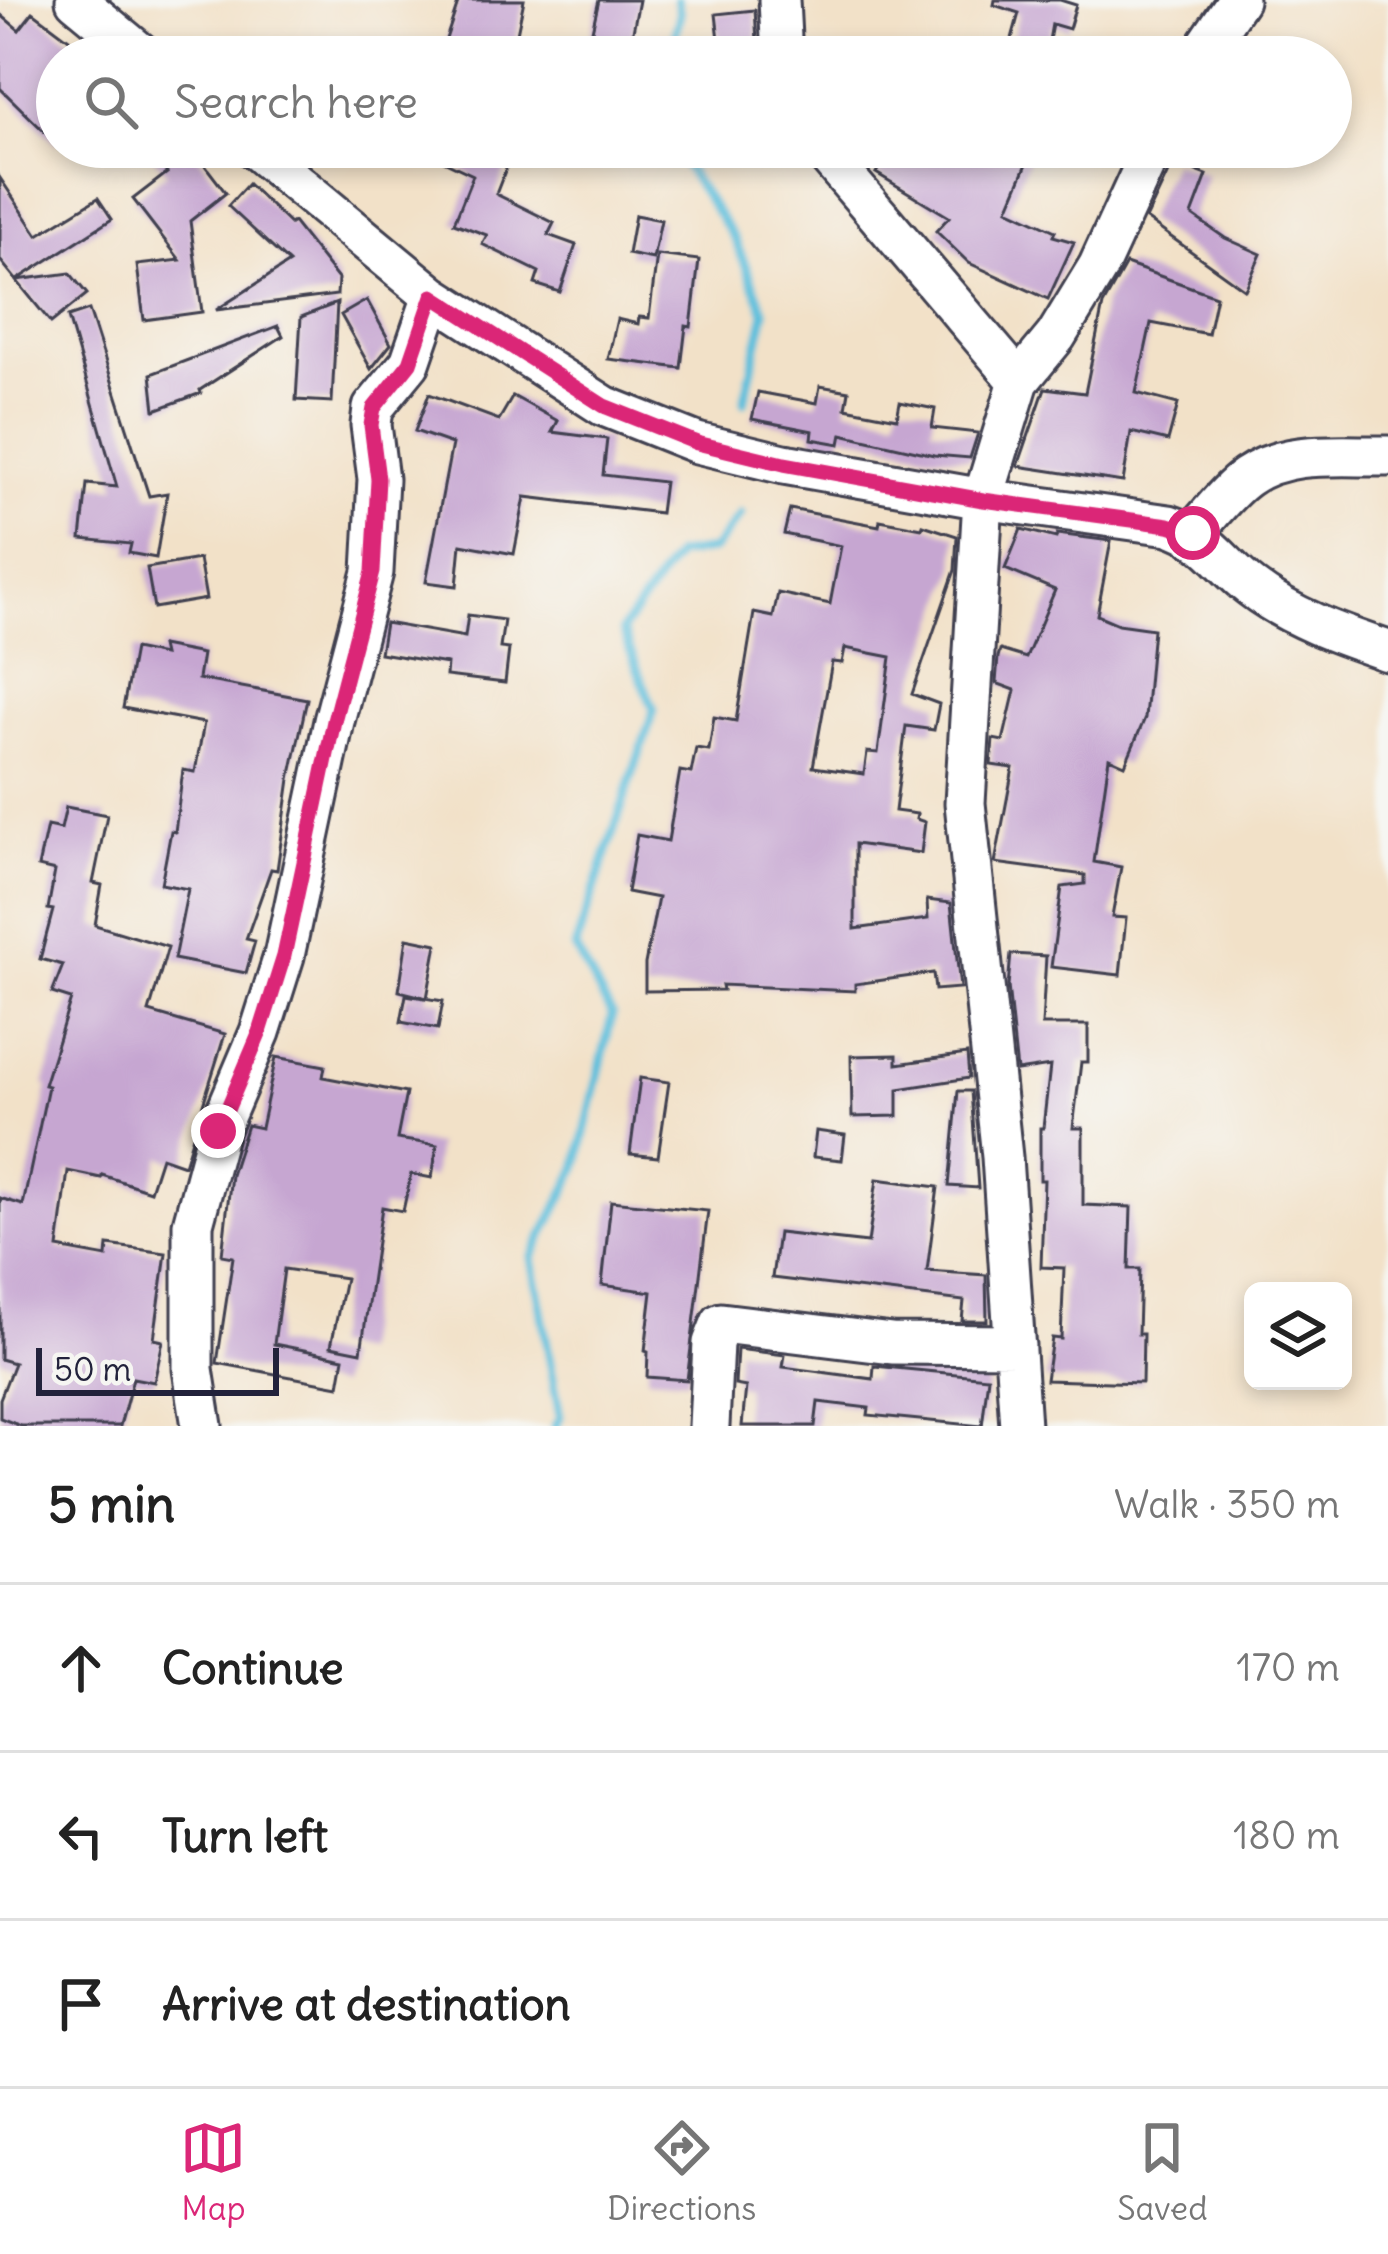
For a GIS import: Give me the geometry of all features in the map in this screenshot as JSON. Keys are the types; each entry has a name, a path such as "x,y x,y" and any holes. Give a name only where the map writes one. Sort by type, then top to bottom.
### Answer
{"street":[{"path":"76,0 120,36"},
{"path":"779,0 781,36"},
{"path":"1213,36 1238,0"},
{"path":"279,168 433,296 604,406 697,443 784,464 983,500 1169,525 1193,533 1249,586 1294,614 1388,651"},
{"path":"838,168 1018,381"},
{"path":"1020,1426 1002,1157 965,803 983,500 1018,381 1056,336 1099,267 1144,168"},
{"path":"202,1426 193,1369 193,1224 218,1131 260,1032 284,956 334,721 373,572 378,479 371,425 374,408 410,363 433,296"},
{"path":"1193,533 1244,478 1270,465 1297,458 1388,456"},
{"path":"709,1426 713,1343 721,1323 892,1344 1015,1345"}],"building":[{"path":"459,0 524,0 516,36 447,36"},
{"path":"599,0 639,0 632,36 591,36"},
{"path":"995,0 1060,0 1076,5 1069,29 1052,24 1050,36 1013,36 1019,13 994,5"},
{"path":"755,10 757,36 719,36 716,14"},
{"path":"33,12 65,36 36,36 36,123 0,88 0,14 19,30"},
{"path":"163,168 207,168 226,193 190,221 202,312 144,320 137,265 180,260 133,199 167,173"},
{"path":"458,168 506,168 496,194 554,223 548,235 576,245 560,292 535,284 539,272 482,244 487,235 454,223 473,175"},
{"path":"879,168 1025,168 1008,209 1055,231 1053,236 1074,242 1048,299 969,263 936,231 949,217 876,173"},
{"path":"1170,168 1207,175 1192,215 1225,238 1261,254 1245,290 1146,219"},
{"path":"0,178 38,235 98,198 112,219 17,280 70,273 87,294 51,323 0,260"},
{"path":"248,184 293,222 338,279 337,295 216,310 289,263 228,206"},
{"path":"635,215 661,220 653,259 628,254"},
{"path":"657,255 699,260 681,368 608,359 617,319 638,324 639,317 649,318"},
{"path":"1126,264 1216,296 1208,334 1151,323 1136,393 1178,404 1168,441 1131,432 1123,482 1018,466 1045,388 1085,393 1103,305"},
{"path":"367,300 391,344 371,369 341,315"},
{"path":"337,303 332,402 296,400 301,317"},
{"path":"89,310 149,496 167,493 156,558 129,553 131,544 81,539 87,484 117,487 68,317"},
{"path":"278,326 283,336 201,393 155,410 151,374"},
{"path":"820,386 849,391 846,408 897,418 900,402 935,409 932,428 978,433 970,458 934,455 842,434 840,444 812,439 813,431 752,419 758,392 817,403"},
{"path":"429,394 499,420 513,396 558,421 552,432 607,439 603,475 664,482 660,513 525,497 514,554 461,544 457,586 426,582 452,444 415,431"},
{"path":"790,509 879,526 880,520 923,525 957,536 955,570 912,694 939,704 934,730 906,726 895,811 917,814 916,819 925,822 921,853 855,844 855,929 928,919 927,900 951,903 960,988 935,990 933,973 855,984 855,991 722,985 723,990 645,991 645,964 658,898 627,892 637,835 668,841 680,771 691,773 696,748 709,750 714,717 736,721 754,613 773,617 778,593 830,604 841,546 784,534","holes":["845,648 891,657 878,753 867,752 864,774 813,767 832,662 842,663"]},
{"path":"1021,529 1056,538 1057,534 1111,541 1097,615 1118,624 1153,629 1145,718 1125,765 1109,758 1094,862 1121,867 1112,917 1126,918 1120,975 1051,967 1062,887 1085,884 1085,875 995,863 1013,768 991,765 993,739 1003,741 1015,690 996,683 998,657 1000,650 1026,658 1055,590 1005,569"},
{"path":"199,559 206,599 154,608 147,568"},
{"path":"468,615 504,620 500,648 509,649 505,683 446,676 447,664 380,653 385,623 465,637"},
{"path":"161,646 202,654 198,679 307,699 277,870 271,869 246,939 255,941 246,973 174,959 188,889 161,884 171,831 175,832 183,770 195,772 204,723 123,708 134,649 163,655"},
{"path":"66,807 107,815 93,883 102,885 95,925 168,947 149,1012 225,1034 184,1165 161,1157 150,1191 102,1175 68,1171 58,1248 107,1257 108,1245 166,1253 154,1339 163,1341 154,1382 133,1378 120,1426 21,1426 0,1418 0,1399 14,1363 0,1359 0,1198 23,1205 48,1086 44,1085 71,999 52,993 63,965 40,959 53,910 48,909 55,871 38,867 47,826 61,829"},
{"path":"407,938 437,944 427,998 399,991"},
{"path":"1011,954 1046,956 1042,1025 1088,1025 1088,1062 1081,1062 1073,1128 1083,1128 1083,1205 1131,1207 1129,1269 1140,1269 1142,1383 1046,1380 1052,1338 1061,1339 1064,1268 1041,1267 1044,1180 1040,1180 1040,1128 1050,1066 1017,1071 1008,986"},
{"path":"406,995 443,1001 438,1029 401,1022"},
{"path":"967,1054 969,1078 898,1089 898,1116 852,1117 851,1056 897,1055 897,1064"},
{"path":"276,1057 325,1066 323,1077 406,1093 397,1139 437,1145 432,1178 411,1174 403,1211 382,1207 361,1352 331,1346 345,1278 284,1269 274,1344 344,1358 339,1386 217,1363 233,1257 222,1255 231,1175 247,1125 261,1128"},
{"path":"640,1078 669,1082 658,1157 630,1154"},
{"path":"958,1091 971,1091 978,1188 949,1186"},
{"path":"816,1131 845,1135 842,1160 813,1157"},
{"path":"877,1179 938,1187 927,1271 986,1275 987,1321 962,1321 964,1301 772,1278 778,1233 868,1243"},
{"path":"611,1201 708,1211 687,1380 647,1377 652,1292 602,1285"},
{"path":"737,1349 785,1355 783,1367 873,1379 874,1366 988,1377 982,1426 868,1415 869,1408 818,1402 815,1426 742,1426 746,1387 735,1385"}],"waterway":[{"path":"675,36 680,14 677,0"},
{"path":"686,168 734,238 765,312 744,402"},
{"path":"555,1426 560,1417 532,1258 577,1168 612,1015 575,948 654,710 622,630 676,555 713,550 741,514"}],"route":[{"path":"218,1131 273,997 334,721 373,572 378,479 371,425 374,408 410,363 433,296 604,406 697,443 784,464 983,500 1169,525 1193,533"}]}
